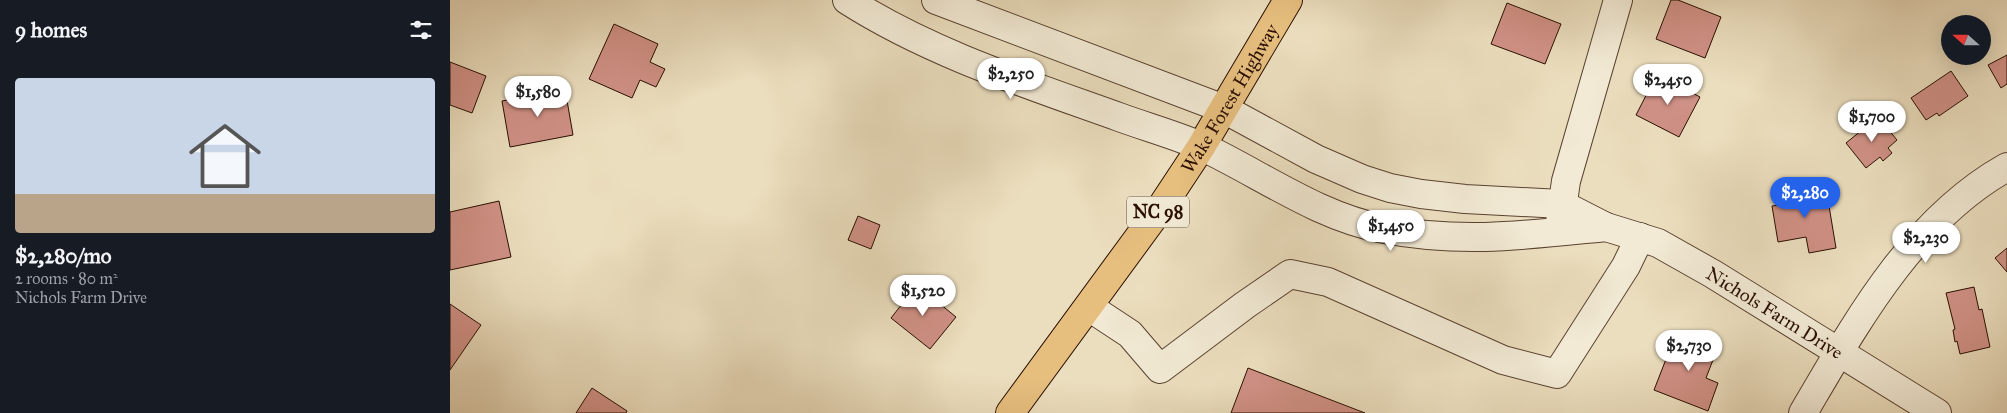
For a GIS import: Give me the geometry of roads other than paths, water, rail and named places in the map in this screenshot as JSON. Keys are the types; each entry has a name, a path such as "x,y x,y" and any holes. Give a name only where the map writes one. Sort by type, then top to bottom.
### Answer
{"highway":[{"name":"Wake Forest Highway","path":"1010,413 1089,307 1201,147 1288,0"}],"street":[{"name":"Nichols Farm Drive","path":"847,0 902,32 993,71 1201,147 1319,207 1380,228 1454,238 1500,238 1606,227"},
{"name":"Nichols Farm Drive","path":"936,0 1224,110 1316,159 1390,188 1465,199 1561,204 1606,227 1640,237 1675,252 1937,413"},
{"path":"1559,232 1561,204 1618,0"},
{"path":"1803,413 1838,352 1917,242 1941,216 1972,189 2007,167"},
{"path":"1089,307 1130,334 1160,369 1245,304 1290,274 1328,282 1503,360 1557,374 1626,266 1640,237"}]}
